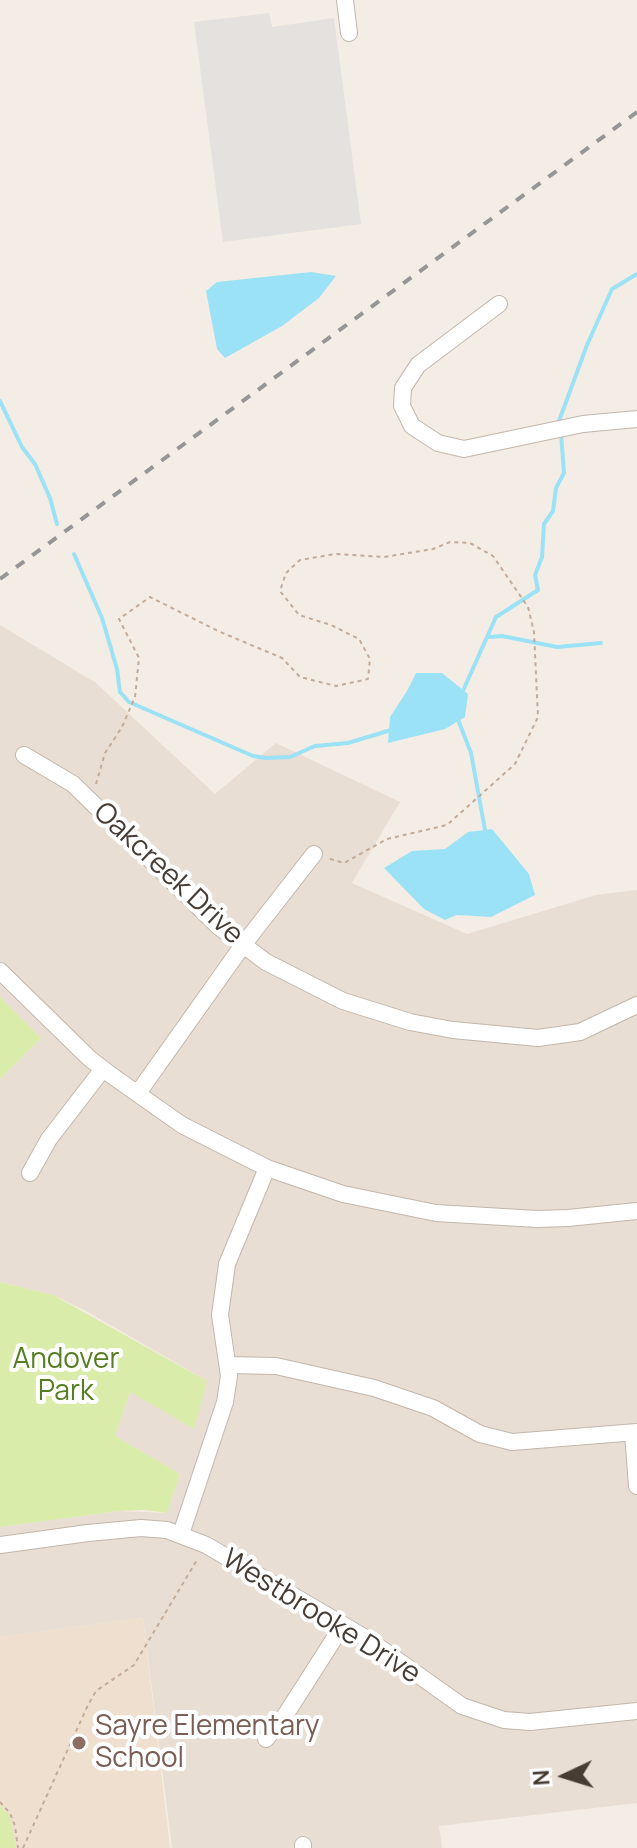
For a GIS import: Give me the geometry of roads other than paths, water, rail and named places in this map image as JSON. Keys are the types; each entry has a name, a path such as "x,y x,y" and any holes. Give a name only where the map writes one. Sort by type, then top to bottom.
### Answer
{"street":[{"path":"345,0 349,33"},
{"path":"499,304 418,365 403,388 402,406 412,426 438,443 464,449 583,424 637,419"},
{"name":"Oakcreek Drive","path":"24,755 73,784 189,901 243,945 266,962 343,1001 381,1015 453,1030 538,1038 563,1036 607,1021 637,1005"},
{"path":"138,1093 243,945 314,854"},
{"path":"0,971 103,1069 192,1131 267,1168 343,1194 436,1213 553,1219 637,1211"},
{"path":"30,1173 49,1139 103,1069"},
{"path":"181,1534 225,1402 228,1365 220,1315 227,1264 267,1168"},
{"path":"228,1365 276,1366 374,1388 433,1408 480,1434 512,1442 635,1433 637,1486"},
{"name":"Westbrooke Drive","path":"0,1545 141,1528 167,1530 206,1545 369,1640 462,1706 504,1720 530,1722 637,1711"},
{"path":"266,1739 286,1714 343,1625"}],"water":[{"path":"311,272 336,276 319,298 282,326 225,358 217,349 206,291 217,282"},
{"path":"416,673 442,673 468,694 465,717 445,729 388,743 390,717"},
{"path":"492,829 529,874 535,895 491,917 457,915 445,920 424,909 384,868 412,851 445,849 468,832"}],"waterway":[{"path":"559,421 612,289 637,274"},
{"path":"0,401 22,447 35,464 57,524"},
{"path":"462,693 496,617 538,590 535,575 542,557 544,524 553,511 556,488 564,473 561,433"},
{"path":"74,554 102,618 117,669 120,692 129,702 253,756 266,758 290,757 315,746 348,743 391,730"},
{"path":"489,637 502,636 557,647 601,643"},
{"path":"457,717 471,753 485,830"}],"railway":[{"path":"0,579 637,112"}],"place":[{"name":"Sayre Elementary School","path":"79,1743"}],"park label":[{"name":"Andover Park","path":"66,1376"}]}
